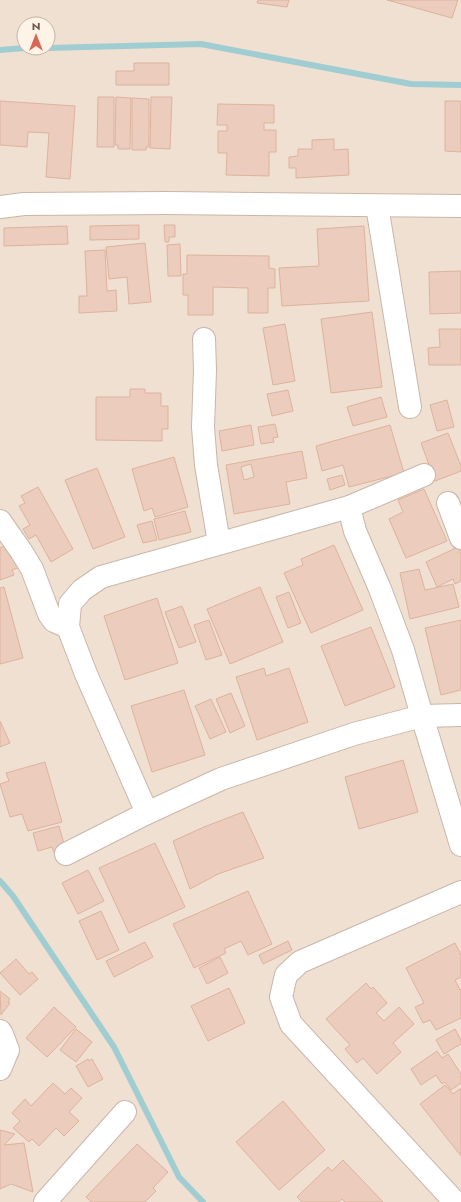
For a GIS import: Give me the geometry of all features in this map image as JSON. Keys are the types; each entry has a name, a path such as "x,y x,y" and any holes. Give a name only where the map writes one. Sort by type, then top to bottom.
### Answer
{"street":[{"path":"0,207 24,204 167,203 461,206"},
{"path":"377,206 410,408"},
{"path":"204,339 205,370 203,427 206,465 219,543"},
{"path":"147,813 86,674 68,627 70,604 82,590 102,577 349,507 424,475"},
{"path":"448,503 461,538"},
{"path":"349,507 355,531 380,588 403,650 461,845"},
{"path":"0,521 32,569 49,614 54,621 68,627"},
{"path":"66,854 147,813 221,779 354,734 422,716 461,715"},
{"path":"455,1202 291,1024 281,997 286,975 300,962 461,892"},
{"path":"0,1031 8,1050 0,1068"},
{"path":"45,1202 125,1112"}],"shaded area":[{"path":"0,0 461,0 461,1202 0,1202"}],"building":[{"path":"258,0 289,0 287,7 257,3"},
{"path":"387,0 458,0 452,18"},
{"path":"134,63 169,63 169,85 116,85 116,71 134,71"},
{"path":"98,97 114,97 114,147 97,147"},
{"path":"116,97 131,98 130,149 118,149 118,145 115,145"},
{"path":"151,97 172,97 170,149 150,148"},
{"path":"132,98 149,99 149,147 146,147 146,150 132,150"},
{"path":"0,101 75,106 70,179 46,177 49,133 28,132 27,147 0,145"},
{"path":"445,101 461,101 461,152 445,151"},
{"path":"218,104 274,105 274,123 264,123 264,130 276,130 276,152 269,152 269,176 226,175 227,153 218,153 218,131 227,131 227,125 217,125"},
{"path":"334,139 334,150 348,149 349,175 296,178 296,168 289,168 289,157 298,156 298,149 312,149 312,140"},
{"path":"139,225 139,239 90,240 90,226"},
{"path":"164,225 175,225 175,237 169,237 169,242 165,242"},
{"path":"67,226 68,244 4,246 4,228"},
{"path":"364,226 369,301 282,306 279,268 319,266 317,229"},
{"path":"145,243 151,302 129,304 127,277 109,279 106,247"},
{"path":"180,244 181,276 168,276 167,245"},
{"path":"105,250 107,291 116,290 117,311 79,313 79,296 87,296 85,251"},
{"path":"187,255 269,256 269,268 275,269 275,288 268,288 268,313 248,313 248,288 213,287 213,315 188,315 188,295 183,295 183,274 187,274"},
{"path":"461,271 461,313 430,314 429,272"},
{"path":"372,312 382,387 331,393 321,319"},
{"path":"285,324 295,381 273,385 263,328"},
{"path":"439,329 461,329 461,365 429,365 428,348 440,347"},
{"path":"130,389 145,389 145,393 161,393 161,406 168,406 168,429 162,429 162,441 96,440 96,397 130,397"},
{"path":"288,390 293,411 272,416 267,394"},
{"path":"381,397 387,417 353,426 347,407"},
{"path":"447,400 454,427 437,431 430,405"},
{"path":"275,424 278,437 273,438 274,442 261,444 258,427"},
{"path":"251,425 254,445 222,451 219,431"},
{"path":"390,425 404,473 349,487 343,465 322,471 316,446"},
{"path":"448,433 461,466 461,471 435,481 421,443"},
{"path":"302,451 307,478 286,482 290,504 234,514 226,465","holes":["251,464 254,477 244,480 241,467"]},
{"path":"174,457 188,507 155,517 152,508 144,511 132,469"},
{"path":"97,468 125,537 93,549 65,480"},
{"path":"342,475 345,485 330,490 327,479"},
{"path":"38,487 73,549 51,562 36,535 29,539 23,529 30,525 19,506 25,503 21,496"},
{"path":"424,489 447,541 406,558 389,519 403,512 398,500"},
{"path":"185,511 191,532 159,540 154,519"},
{"path":"152,521 157,540 143,543 137,525"},
{"path":"12,543 21,567 12,570 14,575 0,580 0,548"},
{"path":"334,545 363,610 311,633 284,573 303,565 301,559"},
{"path":"458,547 461,554 461,581 455,584 453,579 437,587 426,562"},
{"path":"419,569 425,590 453,584 459,607 410,619 400,573"},
{"path":"4,587 23,658 0,664 0,588"},
{"path":"260,587 283,642 230,664 207,609"},
{"path":"289,592 301,623 288,628 276,597"},
{"path":"157,598 178,663 125,680 104,616"},
{"path":"182,606 196,642 179,648 165,612"},
{"path":"209,620 222,655 206,660 194,625"},
{"path":"461,620 461,690 441,695 425,628"},
{"path":"371,627 395,687 345,706 321,646"},
{"path":"264,668 266,676 289,668 308,722 257,740 236,677"},
{"path":"184,690 205,755 152,772 131,706"},
{"path":"231,693 245,726 230,733 216,699"},
{"path":"211,699 226,732 210,739 195,706"},
{"path":"0,721 10,743 0,747"},
{"path":"403,760 418,812 359,829 345,777"},
{"path":"45,762 62,822 28,831 22,814 10,817 0,784 9,781 6,773"},
{"path":"243,812 264,858 218,874 190,889 173,841"},
{"path":"59,826 66,851 55,855 52,847 38,851 33,833"},
{"path":"155,843 185,907 129,933 99,868"},
{"path":"88,870 104,901 78,914 62,883"},
{"path":"248,891 272,944 248,955 241,941 224,949 226,953 194,968 173,924"},
{"path":"101,911 119,950 97,960 79,921"},
{"path":"288,941 292,950 263,964 259,955"},
{"path":"145,942 153,957 114,977 106,961"},
{"path":"455,943 461,955 461,977 455,980 460,990 461,989 461,1018 436,1030 430,1020 423,1023 415,1007 424,1003 406,968"},
{"path":"220,957 228,973 207,984 199,968"},
{"path":"16,959 29,974 32,972 38,979 20,995 0,973"},
{"path":"366,983 371,989 373,987 387,1003 376,1013 384,1021 399,1007 414,1024 393,1043 401,1052 377,1074 363,1058 357,1063 345,1049 350,1045 326,1019"},
{"path":"229,988 245,1023 208,1041 191,1006"},
{"path":"0,991 10,999 8,1002 10,1003 1,1015"},
{"path":"54,1007 76,1027 47,1057 26,1038"},
{"path":"76,1029 92,1042 76,1062 60,1050"},
{"path":"455,1029 461,1040 461,1044 444,1054 436,1040"},
{"path":"437,1051 442,1058 448,1054 461,1074 461,1083 451,1090 445,1082 442,1084 436,1075 421,1085 411,1069"},
{"path":"88,1059 89,1061 92,1059 103,1079 88,1087 76,1066"},
{"path":"53,1083 65,1094 71,1088 82,1098 69,1112 79,1121 64,1136 56,1128 39,1146 32,1139 29,1142 13,1128 20,1121 12,1113 25,1099 31,1106"},
{"path":"445,1085 453,1094 461,1088 461,1156 420,1104"},
{"path":"283,1101 325,1150 279,1190 236,1142"},
{"path":"0,1130 15,1134 4,1145 24,1143 33,1192 11,1184 0,1189"},
{"path":"137,1144 168,1172 153,1188 156,1191 145,1202 91,1202 86,1197"},
{"path":"343,1160 383,1202 345,1202 342,1199 338,1202 302,1202 297,1197 328,1167 332,1171"}],"waterway":[{"path":"56,48 201,44 411,84 461,85"},
{"path":"0,50 16,49"},
{"path":"0,881 13,896 114,1047 179,1177 203,1202"}]}
